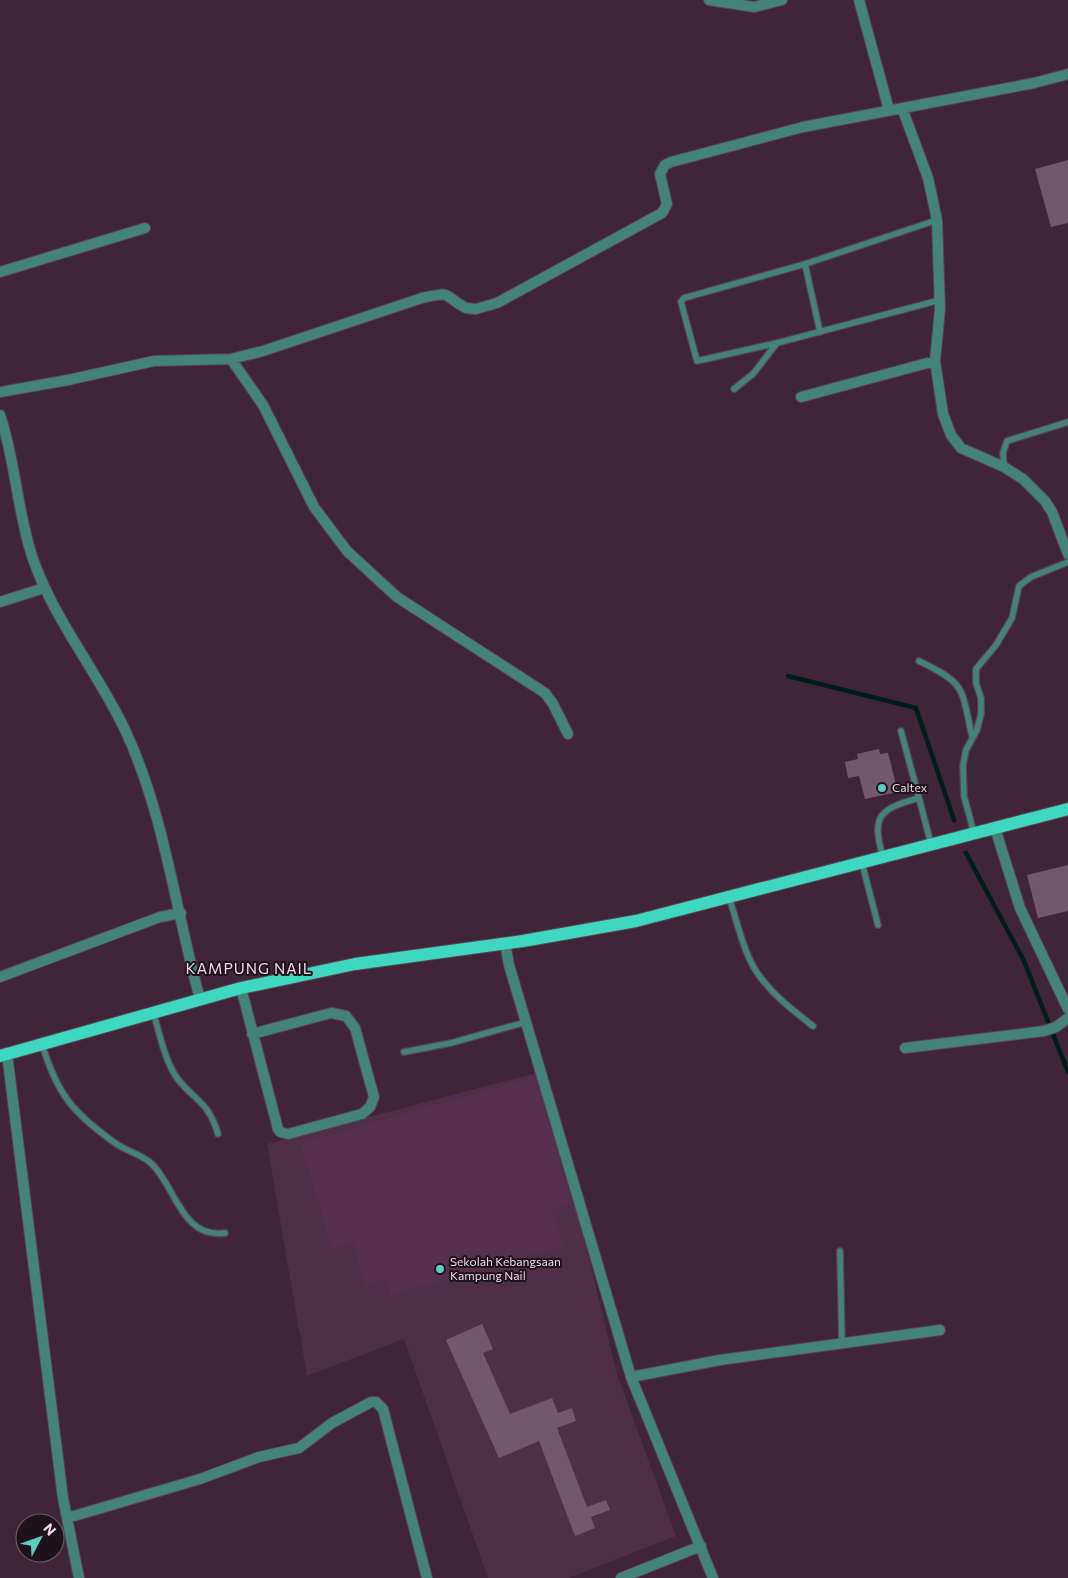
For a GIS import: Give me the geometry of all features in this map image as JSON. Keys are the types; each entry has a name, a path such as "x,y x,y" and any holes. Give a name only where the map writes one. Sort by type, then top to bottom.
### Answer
{"main road":[{"path":"3,1055 240,988 355,964 616,925 729,898 1068,809"}],"street":[{"path":"709,0 754,7 782,0"},
{"path":"859,0 889,110"},
{"path":"0,392 68,380 154,361 231,359 263,351 422,298 445,293 461,306 471,309 498,303 662,214 666,204 660,174 665,165 803,127 1068,74"},
{"path":"902,108 928,178 937,220 940,300 935,361 942,414 951,435 961,448 1004,467 1023,479 1045,500 1052,512 1068,554"},
{"path":"0,272 145,228"},
{"path":"231,359 263,406 314,507 347,551 397,597 545,693 553,704 568,734"},
{"path":"801,397 935,361"},
{"path":"0,415 8,438 28,545 44,588 66,631 96,678 126,733 140,768 163,839 200,999"},
{"path":"0,602 44,588"},
{"path":"996,828 1020,908 1068,1009"},
{"path":"0,977 160,917 180,913"},
{"path":"505,943 509,965 630,1377 713,1578"},
{"path":"240,988 252,1034 280,1132 288,1134 362,1114 370,1107 374,1097 355,1028 346,1016 332,1013 252,1034"},
{"path":"905,1048 1044,1031 1056,1027 1068,1018"},
{"path":"3,1055 67,1518 79,1578"},
{"path":"630,1377 720,1360 940,1330"},
{"path":"67,1518 200,1479 259,1456 295,1450 306,1444 338,1419 371,1402 376,1402 384,1409 427,1578"},
{"path":"621,1578 701,1546"}],"lane":[{"path":"937,220 805,264 681,300 697,361 777,343 940,300"},
{"path":"805,264 820,332"},
{"path":"734,389 753,374 777,343"},
{"path":"1004,467 1002,453 1007,441 1068,422"},
{"path":"974,833 963,786 962,765 981,714 981,698 976,684 976,669 996,645 1012,618 1019,586 1031,577 1068,562"},
{"path":"919,661 946,674 963,691 972,736"},
{"path":"901,731 932,845"},
{"path":"882,857 876,835 882,814 900,803 919,798"},
{"path":"862,863 878,925"},
{"path":"729,898 750,960 760,977 786,1004 812,1026"},
{"path":"153,1012 172,1071 178,1080 206,1108 218,1134"},
{"path":"404,1052 452,1042 526,1022"},
{"path":"42,1044 51,1074 66,1099 79,1114 116,1144 152,1164 177,1203 198,1229 211,1235 225,1233"},
{"path":"840,1251 842,1344"}],"shaded area":[{"name":"Sekolah Kebangsaan Kampung Nail","path":"536,1073 575,1200 617,1374 676,1536 569,1578 488,1578 404,1339 307,1376 267,1144"},
{"path":"535,1076 572,1204 552,1210 563,1246 391,1295 387,1279 366,1285 353,1243 332,1249 301,1143"}],"building":[{"path":"1068,160 1068,223 1051,227 1035,169"},
{"path":"879,749 880,754 888,753 898,792 865,799 859,776 848,778 845,762 858,759 857,754"},
{"path":"1068,865 1068,911 1038,918 1027,875"},
{"path":"482,1324 493,1349 483,1353 510,1414 552,1398 558,1413 572,1408 576,1421 557,1428 587,1507 606,1500 610,1510 591,1517 595,1528 575,1536 539,1441 499,1458 446,1340"}],"waterway":[{"path":"788,676 916,708 954,820"},
{"path":"966,853 1024,961 1068,1072"}],"place":[{"name":"Caltex","path":"882,788"},
{"name":"Sekolah Kebangsaan Kampung Nail","path":"440,1269"}],"district":[{"name":"KAMPUNG NAIL","path":"249,969"}]}
